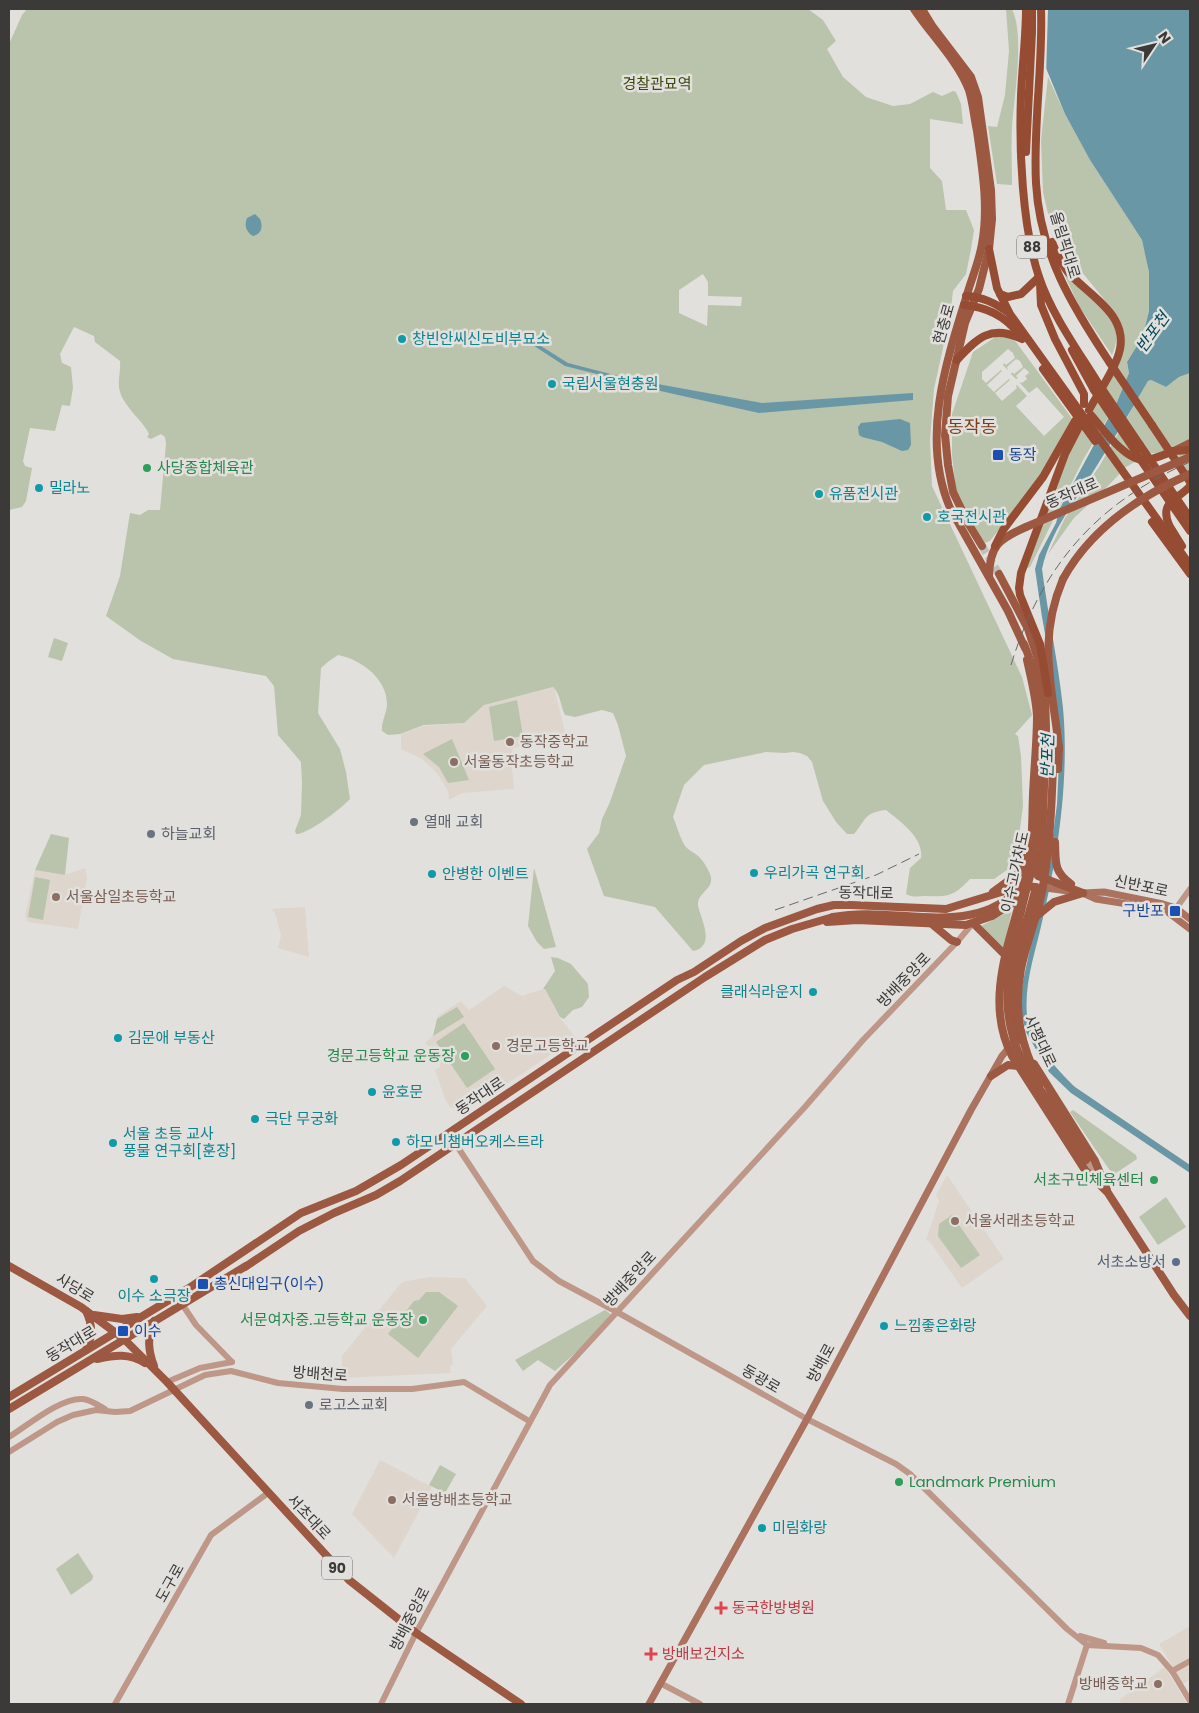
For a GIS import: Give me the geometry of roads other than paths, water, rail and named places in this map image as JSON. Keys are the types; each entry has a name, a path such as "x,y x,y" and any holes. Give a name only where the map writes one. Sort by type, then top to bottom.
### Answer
{"highway":[{"name":"올림픽대로","path":"1025,96 1026,9"},
{"name":"올림픽대로","path":"1032,9 1025,96 1020,131 1023,182 1032,249 1039,277 1059,321 1096,386 1136,452 1190,531"},
{"name":"올림픽대로","path":"1042,9 1036,184 1040,214 1055,266 1078,314 1152,425 1189,487"},
{"path":"1040,214 1054,249 1066,270 1083,288 1112,313 1118,327 1120,344 1117,359 1088,410"},
{"path":"989,249 995,280 1010,314 1057,379 1190,574"},
{"path":"1000,294 1008,297 1021,294 1039,277"},
{"path":"1039,277 1041,305 1055,339 1084,394 1088,410"},
{"path":"966,296 995,303 1010,314"},
{"path":"968,305 996,314 1014,328 1090,429"},
{"path":"956,360 972,344 996,331 1012,334 1022,339"},
{"path":"1057,379 1088,410 1124,451 1134,459 1152,459 1174,451 1190,450"},
{"name":"올림픽대로","path":"1096,386 1140,445 1190,518"},
{"path":"995,546 1003,530 1042,477 1077,424 1021,573 1018,588 1040,644 1048,693"},
{"path":"1122,475 1190,565"},
{"path":"1189,487 1168,504 1166,512 1168,526 1190,558"}],"main road":[{"name":"현충로","path":"914,9 930,33 960,70 972,99 983,176 985,224 981,250 966,296 968,305 946,416 946,452 954,492 968,523 982,546"},
{"name":"현충로","path":"922,9 933,27 972,77 978,97 991,190 992,219 989,249 976,297 968,305 941,394 935,437 940,482 950,508 1008,611 1024,644"},
{"path":"1174,451 1190,443"},
{"name":"동작대로","path":"995,546 1007,535 1190,457"},
{"path":"1083,893 1061,877 1056,869 1055,842 1059,748 1048,651 1049,626 1056,598 1063,579 1076,557 1094,537 1142,499 1190,474"},
{"path":"988,576 990,558 995,546"},
{"path":"999,574 1028,629 1048,693 1053,762"},
{"name":"동작대로","path":"1019,899 1029,861 1033,827 1036,714 1024,644"},
{"name":"이수고가차도","path":"1024,644 1032,663 1041,706 1038,824 1034,856 1010,956 1007,1008 1013,1037 1019,1054 1032,1080 1046,1097"},
{"path":"1041,674 1045,694 1046,728 1041,877"},
{"path":"1053,762 1056,718"},
{"name":"동작대로","path":"9,1409 246,1266 299,1231 376,1195 559,1076 705,977 766,940 792,929 833,917 857,914 931,918 963,917 999,905 1013,895 1027,880 1042,855 1047,835 1051,742"},
{"name":"이수고가차도","path":"1053,762 1049,851 1042,894 1021,969 1017,1000 1018,1024 1033,1070 1046,1097 1086,1160"},
{"name":"동작대로","path":"989,894 1019,873 1023,867 1033,827"},
{"path":"1037,889 1055,842"},
{"path":"1041,877 1083,893"},
{"name":"동작대로","path":"9,1397 116,1333 294,1218 364,1186 400,1165 678,980 694,972 741,941 772,926 834,905 946,909 989,894 1023,886 1037,889"},
{"name":"동작대로","path":"820,922 857,920 958,926 973,924 992,916 1037,889"},
{"name":"신반포로","path":"1037,889 1083,893 1096,898 1174,911 1190,919"},
{"name":"사평대로","path":"1037,889 1015,962 1011,1000 1014,1024 1040,1074 1095,1161 1108,1193 1174,1295 1190,1316"},
{"path":"1026,925 1054,902 1083,893"},
{"path":"980,898 989,901 992,905 994,910 992,916"},
{"name":"사평대로","path":"1019,899 1005,955 1000,987 1001,1018 1009,1046 1024,1075 1085,1170 1108,1193"},
{"path":"817,910 821,912 820,922"},
{"name":"신반포로","path":"1174,911 1190,929"},
{"path":"973,924 1005,955"},
{"path":"933,925 951,940 957,942"},
{"name":"방배로","path":"649,1704 807,1419 971,1110 1009,1046 1020,1038"},
{"path":"1009,1046 1019,1051 1040,1074"},
{"path":"992,1076 1008,1065 1019,1066"},
{"path":"1024,1075 1023,1067 1025,1065 1034,1067"},
{"name":"사당로","path":"9,1266 85,1309 124,1339"},
{"path":"84,1352 92,1334 90,1320 85,1309"},
{"path":"92,1314 131,1319 146,1314"},
{"path":"154,1320 148,1337 148,1347 156,1370"},
{"name":"서초대로","path":"124,1339 156,1370 349,1580 416,1633 521,1704"},
{"path":"90,1361 115,1355 127,1355 137,1358 156,1370"}],"street":[{"path":"1174,911 1190,889"},
{"name":"방배중앙로","path":"381,1704 416,1633 550,1385 804,1108 863,1040 973,924"},
{"name":"동광로","path":"447,1134 455,1143 533,1261 559,1281 807,1419 896,1464 910,1474 1067,1629 1087,1645 1123,1646 1150,1651 1165,1662 1190,1701"},
{"name":"사평대로","path":"1086,1160 1108,1193"},
{"path":"167,1382 200,1368 232,1362 196,1325 182,1304"},
{"name":"방배천로","path":"9,1452 57,1422 73,1415 96,1410 130,1412 205,1375 231,1372 278,1383 343,1389 412,1389 464,1382 529,1421"},
{"name":"방배천로","path":"9,1437 59,1405 70,1401 89,1400 108,1411"},
{"name":"도구로","path":"115,1704 210,1535 268,1493"},
{"name":"동광로","path":"1067,1629 1084,1638 1123,1646"},
{"path":"1068,1704 1087,1645"},
{"path":"1172,1671 1190,1661"},
{"path":"660,1683 700,1704"}],"water":[{"name":"반포천","path":"1024,9 1190,9 1190,373 1179,377 1166,387 1151,380 1148,381 1061,523 1045,557 1042,569 1063,708 1065,732 1064,769 1062,806 1056,850 1031,969 1026,1004 1029,1025 1033,1035 1053,1064 1068,1080 1075,1087 1190,1165 1190,1173 1071,1093 1049,1072 1026,1032 1022,1016 1021,991 1051,850 1057,804 1059,762 1049,656 1035,569 1039,555 1056,523 1060,508 1117,402 1129,373 1127,362 1143,336 1149,311 1149,272 1142,240 1090,160 1065,114 1034,39"},
{"path":"255,214 260,219 261,227 260,232 253,236 247,230 246,223 247,218"},
{"path":"528,338 568,363 622,377 621,380 565,366 525,340"},
{"path":"630,379 762,403 913,393 913,400 759,413 629,384"},
{"path":"900,419 910,423 911,445 908,450 902,451 859,435 858,427 861,423"}],"tunnel":[{"path":"982,546 999,574"}],"railway":[{"path":"1011,665 1023,630 1038,598 1076,542 1100,518 1127,497 1157,478 1190,462"},
{"path":"775,910 876,875 919,854"}],"place":[{"name":"창빈안씨신도비부묘소","path":"402,339"},
{"name":"국립서울현충원","path":"552,384"},
{"name":"동작","path":"998,455"},
{"name":"사당종합체육관","path":"147,468"},
{"name":"밀라노","path":"39,488"},
{"name":"유품전시관","path":"819,494"},
{"name":"호국전시관","path":"927,517"},
{"name":"동작중학교","path":"510,742"},
{"name":"서울동작초등학교","path":"454,762"},
{"name":"열매 교회","path":"414,822"},
{"name":"하늘교회","path":"151,834"},
{"name":"우리가곡 연구회","path":"754,873"},
{"name":"안병한 이벤트","path":"432,874"},
{"name":"서울삼일초등학교","path":"56,897"},
{"name":"구반포","path":"1175,911"},
{"name":"클래식라운지","path":"813,992"},
{"name":"김문애 부동산","path":"118,1038"},
{"name":"경문고등학교","path":"496,1046"},
{"name":"경문고등학교 운동장","path":"465,1056"},
{"name":"윤호문","path":"372,1092"},
{"name":"극단 무궁화","path":"255,1119"},
{"name":"하모니챔버오케스트라","path":"396,1142"},
{"name":"서울 초등 교사 풍물 연구회[훈장]","path":"113,1143"},
{"name":"서초구민체육센터","path":"1154,1180"},
{"name":"서울서래초등학교","path":"955,1221"},
{"name":"서초소방서","path":"1176,1262"},
{"name":"이수 소극장","path":"154,1279"},
{"name":"총신대입구(이수)","path":"203,1284"},
{"name":"서문여자중.고등학교 운동장","path":"423,1320"},
{"name":"느낌좋은화랑","path":"884,1326"},
{"name":"이수","path":"123,1331"},
{"name":"로고스교회","path":"309,1405"},
{"name":"Landmark Premium","path":"899,1482"},
{"name":"서울방배초등학교","path":"392,1500"},
{"name":"미림화랑","path":"762,1528"},
{"name":"동국한방병원","path":"721,1608"},
{"name":"방배보건지소","path":"651,1654"},
{"name":"방배중학교","path":"1158,1684"}],"district":[{"name":"동작동","path":"972,427"}],"park label":[{"name":"경찰관묘역","path":"657,84"}]}
